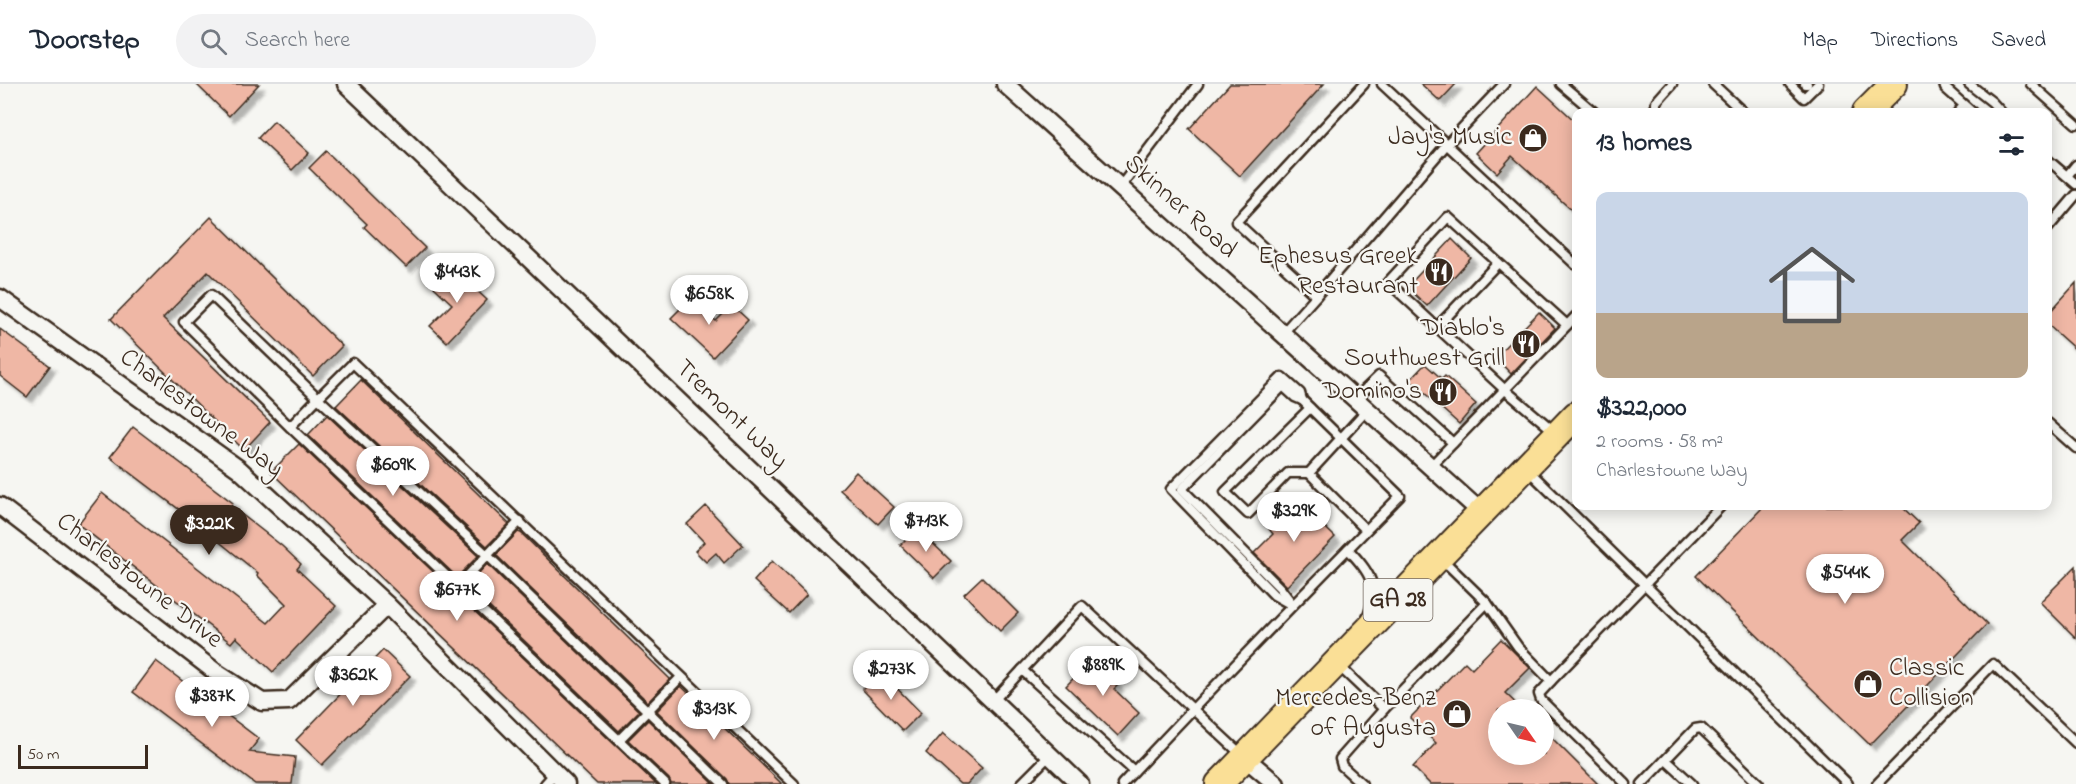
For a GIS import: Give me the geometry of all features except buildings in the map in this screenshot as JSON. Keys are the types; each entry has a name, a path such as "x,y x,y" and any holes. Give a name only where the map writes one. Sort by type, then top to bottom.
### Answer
{"main road":[{"path":"1870,108 1894,84"},
{"name":"GA 28","path":"1219,784 1572,419"}],"street":[{"name":"Tremont Way","path":"346,84 1080,784"},
{"name":"Skinner Road","path":"1005,84 1482,513"},
{"name":"Charlestowne Way","path":"0,298 239,469 387,605 555,780"},
{"name":"Charlestowne Drive","path":"0,506 217,673 262,702 290,701 387,605"},
{"path":"1244,757 1276,784"}],"lane":[{"path":"1120,187 1198,84"},
{"path":"1316,296 1236,222 1364,84"},
{"path":"1382,84 1572,261"},
{"path":"1282,334 1447,144 1503,84"},
{"path":"1562,84 1589,108"},
{"path":"1656,108 1656,102 1672,84"},
{"path":"1713,84 1739,108"},
{"path":"1790,84 1804,98 1818,84"},
{"path":"1944,84 1960,108"},
{"path":"1969,84 1997,108"},
{"path":"2031,84 2076,124"},
{"path":"2052,163 2076,184"},
{"path":"2067,176 2076,165"},
{"path":"2052,223 2076,195"},
{"path":"1557,435 1388,282 1448,217 1567,326"},
{"path":"1437,327 1498,263"},
{"path":"665,784 290,427 184,322 211,295 487,555 723,784"},
{"path":"1430,466 1572,320"},
{"path":"290,427 353,363 794,784"},
{"path":"1309,473 1342,438 1379,376 1453,443"},
{"path":"1122,784 1400,496 1302,400 1283,386 1182,489 1280,588 1293,605"},
{"path":"1310,408 1225,492 1248,514 1288,473 1309,473 1366,530"},
{"path":"2052,427 2076,448"},
{"path":"1526,468 1848,784"},
{"path":"1626,784 1541,700 1539,694 1717,510"},
{"path":"458,586 520,521"},
{"path":"1348,549 1370,576 1371,608 1363,625 1338,661 1384,709"},
{"path":"1440,557 1488,603 1518,647 1551,681"},
{"path":"1362,784 1342,766 1340,759 1384,709 1488,603"},
{"path":"993,701 1082,606 1244,757"},
{"path":"1876,784 1994,664 2076,743"},
{"path":"1022,670 1134,771"},
{"path":"618,740 681,677"},
{"path":"1642,784 1695,729 1701,728 1759,784"},
{"path":"1021,784 1050,755"},
{"path":"1666,760 1692,784"}],"place":[{"name":"Jay's Music","path":"1533,138"},
{"name":"Ephesus Greek Restaurant","path":"1439,272"},
{"name":"Diablo's Southwest Grill","path":"1526,344"},
{"name":"Domino's","path":"1443,392"},
{"name":"Classic Collision","path":"1868,684"},
{"name":"Mercedes-Benz of Augusta","path":"1457,714"}]}
